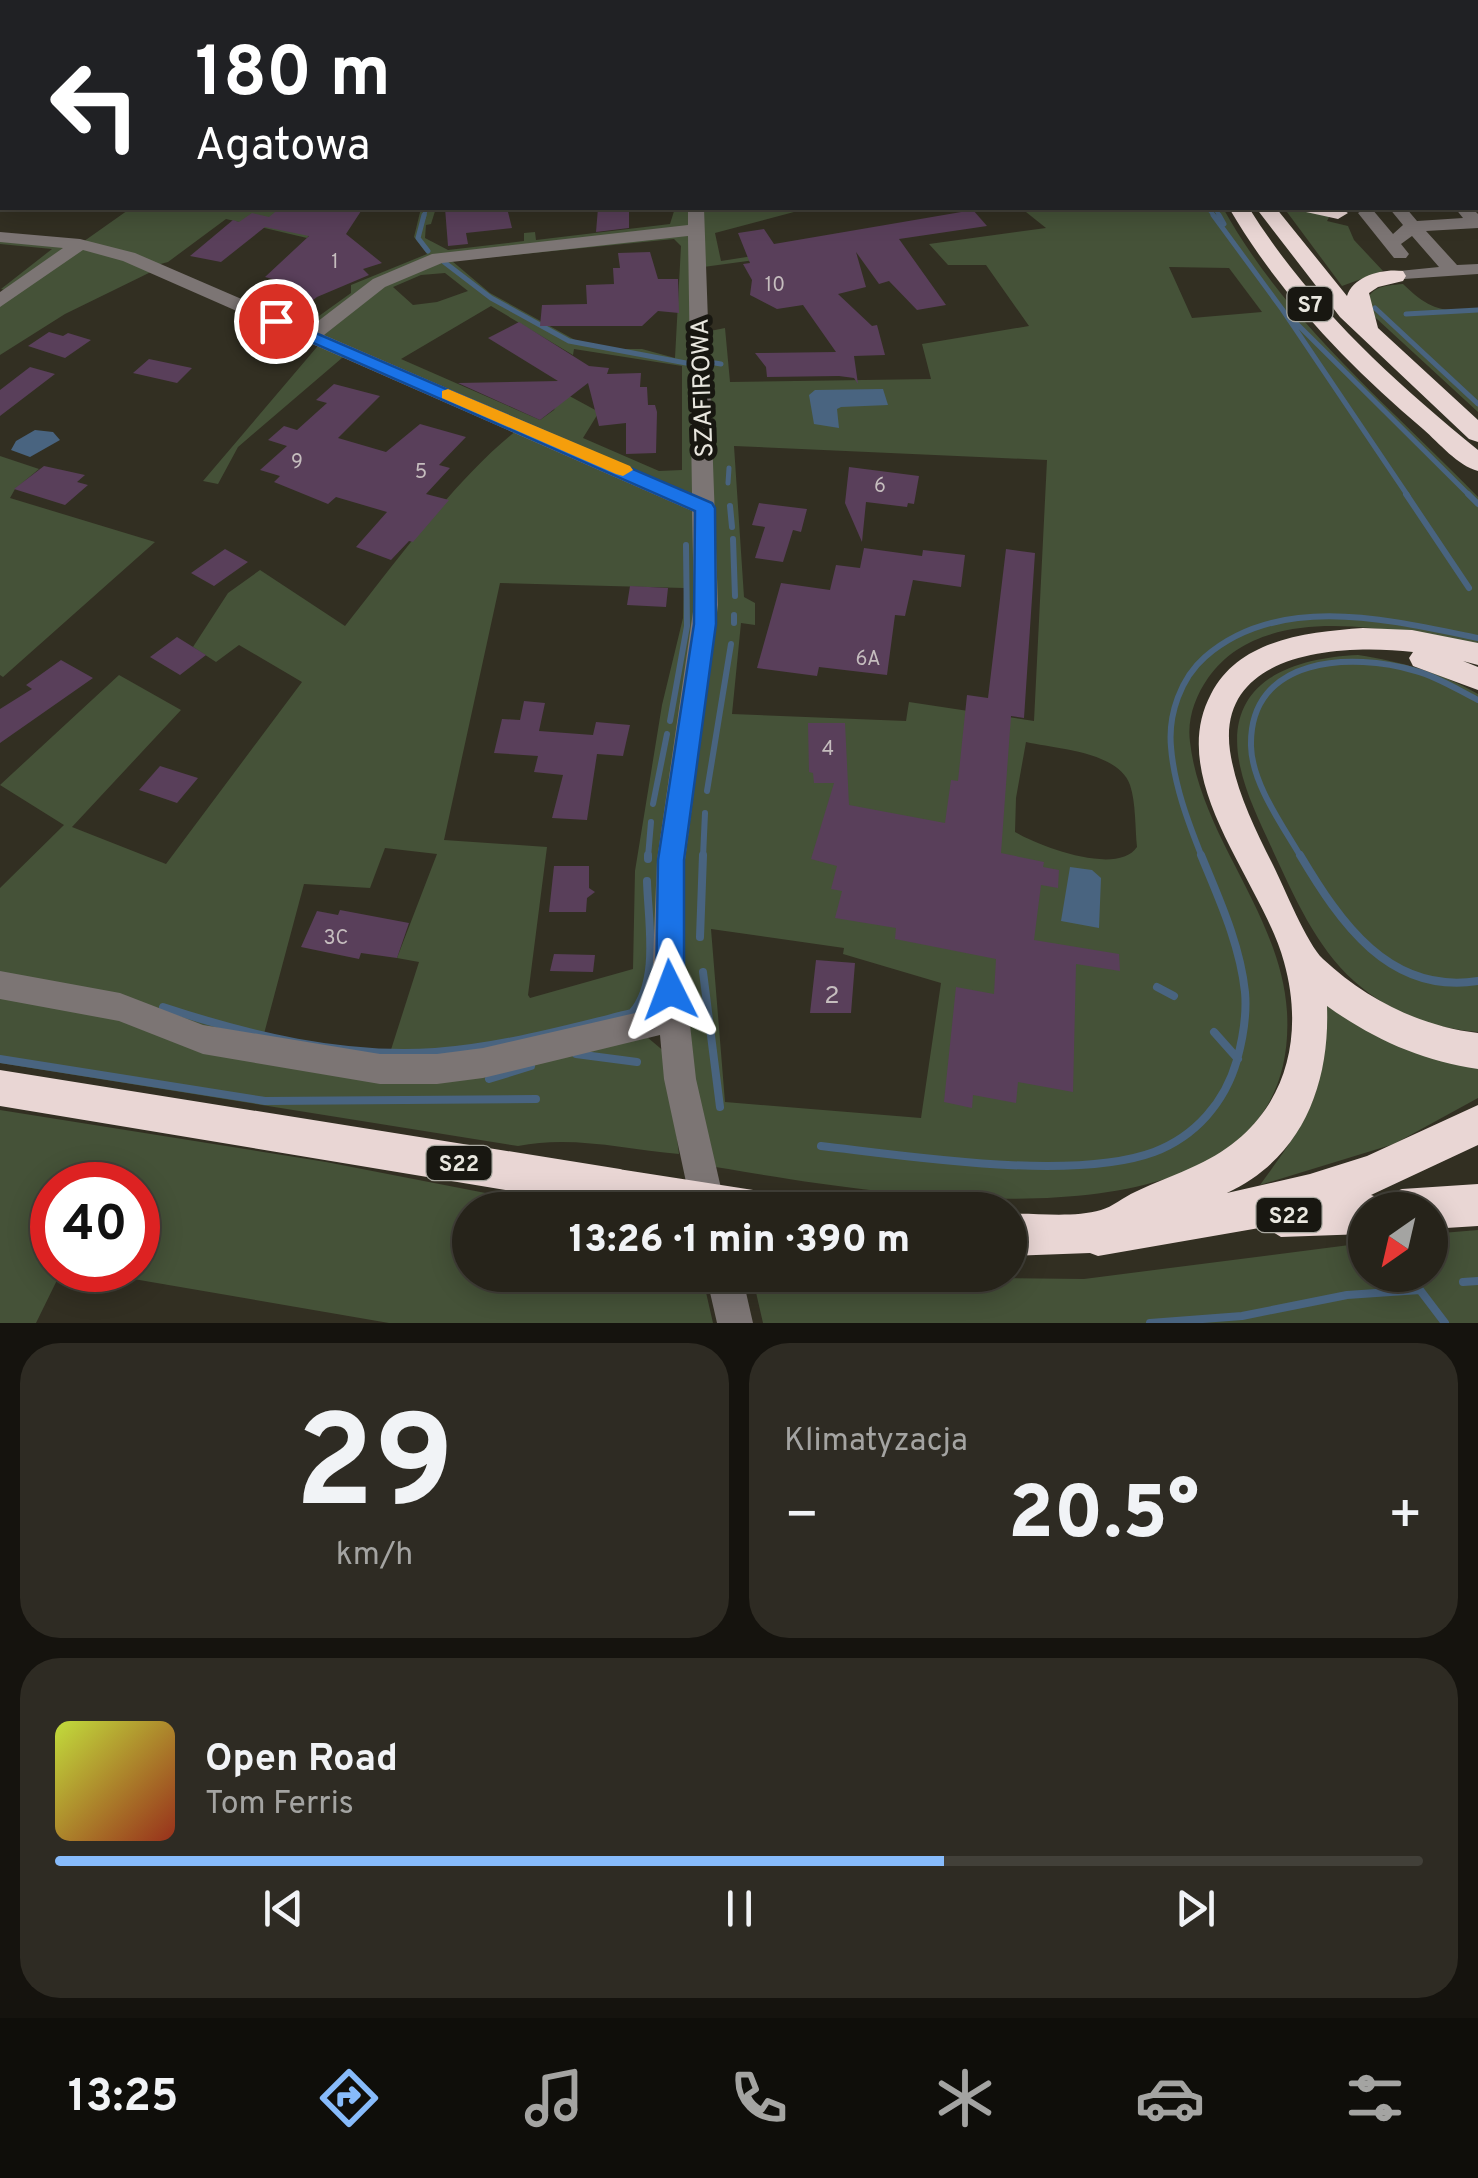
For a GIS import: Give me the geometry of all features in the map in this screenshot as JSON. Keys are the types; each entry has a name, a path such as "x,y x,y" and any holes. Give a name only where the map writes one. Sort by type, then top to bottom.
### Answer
{"highway":[{"name":"S7","path":"1240,210 1283,273 1392,392 1478,464"},
{"name":"S7","path":"1267,210 1298,253 1377,341 1478,434"},
{"path":"1323,210 1338,213"},
{"path":"1377,341 1356,296 1389,242"},
{"path":"1392,392 1408,416 1478,482"},
{"path":"1098,1234 1226,1174 1255,1154 1279,1130 1298,1093 1305,1064 1304,965 1223,791 1215,763 1212,725 1224,692 1235,677 1260,658 1297,645 1359,639 1404,640 1478,654"},
{"path":"1359,639 1433,660 1478,680"},
{"path":"1304,965 1341,996 1402,1033 1440,1046 1478,1052"},
{"name":"S22","path":"0,1088 639,1192"},
{"name":"S22","path":"1027,1236 1098,1234 1213,1218 1288,1202 1388,1169 1478,1124"},
{"path":"1448,1207 1478,1205"},
{"name":"S22","path":"1213,1218 1348,1213"}],"street":[{"name":"SZAFIROWA","path":"696,210 705,624 671,860 668,961 672,1018 704,1192"},
{"path":"1389,242 1409,223 1477,223 1464,210"},
{"path":"1338,213 1451,270 1478,269"},
{"path":"1389,242 1409,223"},
{"path":"1389,242 1409,223"},
{"path":"1409,223 1451,270"},
{"path":"311,336 380,283 438,258 694,230"},
{"path":"0,237 80,244 129,257 705,508"},
{"path":"0,301 80,244"},
{"path":"0,984 120,1007 203,1039 380,1069 437,1069 483,1063 672,1018"},
{"path":"728,1292 735,1323"}],"green space":[{"path":"128,210 328,210 307,238 226,219 168,262 153,266 157,269 65,314 0,355 0,301 12,292 1,289 52,249 0,244 0,237 80,244"},
{"path":"421,210 435,210 431,224 426,225 425,238 448,250 524,241 524,233 535,232 536,240 670,224 674,210 801,210 715,233 721,261 753,256 755,260 696,268 700,333 725,328 730,382 931,379 922,344 1029,326 986,265 948,265 929,244 1046,228 1024,210 1224,210 1248,249 1308,325 1478,497 1478,647 1372,628 1297,629 1263,637 1232,653 1199,693 1189,733 1197,777 1271,942 1282,976 1287,1012 1272,1096 1223,1152 1148,1184 1055,1198 1027,1198 1027,1192 857,1188 698,1164 667,961 650,965 647,1037 666,1053 679,1154 578,1142 518,1146 0,1063 0,888 64,825 0,785 119,675 181,710 72,827 166,864 302,682 239,645 216,662 193,647 228,593 260,570 345,626 451,494 521,427 349,352 238,447 218,484 203,481 322,341 316,331 305,326 351,293 351,285 427,254 414,237","holes":["674,239 681,246 675,358 642,349 611,349 575,340 490,293 452,261","1169,267 1229,268 1262,312 1192,318","445,273 468,291 437,302 413,305 393,287 421,275","491,306 573,355 574,349 682,366 682,470 659,471 583,438 599,412 562,392 554,410 540,420 401,359","734,446 1047,460 1034,721 909,702 906,721 732,714 741,623 755,625 755,603 744,597","500,583 684,588 683,618 662,705 635,871 633,969 530,998 547,847 444,840","1026,742 1100,758 1123,774 1130,785 1137,847 1127,855 1097,859 1042,845 1015,832 1016,798","385,848 437,854 397,958 419,962 381,1081 257,1060 304,884 370,888","711,929 844,948 843,954 941,983 921,1118 725,1102"]},
{"path":"1285,210 1336,210 1338,213 1332,212 1327,221 1348,226 1354,240 1383,271 1342,286"},
{"path":"1403,284 1437,308 1478,310 1478,412 1365,308 1374,291"},
{"path":"0,456 39,469 10,498 155,542 3,677 0,675"},
{"path":"1358,655 1420,669 1478,694 1478,1032 1427,1023 1396,1010 1340,967 1298,903 1246,788 1237,737 1241,714 1252,695 1286,669"},
{"path":"1319,994 1414,1050 1478,1068 1478,1098 1394,1144 1260,1185 1293,1138 1314,1097 1323,1053"},
{"path":"0,1110 326,1162 480,1192 452,1192 452,1292 706,1292 713,1323 389,1323 160,1284 160,1162 30,1162 30,1292 51,1292 36,1323 0,1323"},
{"path":"1478,1230 1478,1323 763,1323 756,1292 1027,1292 1027,1278 1084,1279 1348,1245 1348,1292 1448,1292 1448,1232"}],"water":[{"path":"883,389 888,405 841,407 837,409 839,428 814,424 809,395 815,390"},
{"path":"35,430 53,432 60,440 30,457 11,450 16,441"},
{"path":"1070,867 1092,870 1101,878 1099,928 1061,921"}],"building":[{"path":"278,210 362,210 346,234 382,263 363,269 369,275 317,297 301,310 280,304 299,286 265,277 309,236 265,227 221,262 190,256 233,220 239,222 252,213 269,217"},
{"path":"445,210 508,210 512,228 466,233 468,244 448,246"},
{"path":"598,210 629,210 629,228 596,232"},
{"path":"973,210 987,226 899,239 946,305 917,310 889,281 879,284 856,252 866,287 838,294 872,326 877,325 885,355 854,356 858,384 854,378 839,376 767,377 766,367 755,353 836,352 803,305 777,309 750,295 752,280 743,264 750,263 738,233 764,229 774,244"},
{"path":"650,252 658,279 678,279 679,313 658,311 642,326 540,326 542,305 587,304 586,285 614,284 613,268 620,268 618,253"},
{"path":"519,322 589,366 609,368 607,374 641,373 640,387 647,387 648,405 655,405 657,412 656,453 626,454 626,423 599,426 588,383 540,420 458,383 558,381 488,338"},
{"path":"49,332 91,340 65,358 28,346"},
{"path":"149,359 192,368 177,383 133,373"},
{"path":"30,367 55,374 0,416 0,390"},
{"path":"334,384 380,396 338,438 386,452 420,424 466,437 439,465 450,468 426,494 449,500 413,542 409,541 391,560 356,547 387,512 336,497 328,504 274,482 280,476 260,470 287,446 268,440 284,426 297,430 327,403 316,400"},
{"path":"44,466 85,475 77,482 88,485 65,505 14,489"},
{"path":"849,467 919,476 914,504 908,503 907,507 866,502 862,542 845,503"},
{"path":"759,503 807,509 801,532 793,530 783,562 755,558 765,527 752,525"},
{"path":"864,548 922,556 923,550 965,555 961,587 913,580 905,616 895,615 887,675 819,667 817,676 757,668 781,583 830,590 836,565 860,568"},
{"path":"225,549 248,562 214,586 191,573"},
{"path":"1006,549 1035,553 1024,718 1011,716 1001,853 1044,862 1043,867 1059,870 1058,888 1041,885 1034,940 1119,954 1120,971 1076,964 1073,1092 1018,1082 1016,1103 973,1095 972,1108 944,1102 956,987 994,994 996,959 895,939 896,928 835,918 842,891 831,889 837,866 811,859 834,783 814,783 813,773 809,772 808,723 845,723 849,805 945,823 951,780 958,781 967,695 988,698"},
{"path":"630,586 668,588 666,607 627,605"},
{"path":"177,637 206,655 180,675 150,657"},
{"path":"61,660 93,678 0,743 0,709 32,689 26,685"},
{"path":"524,701 545,703 539,731 593,735 596,722 630,725 623,756 597,754 587,820 552,818 563,775 534,772 538,756 494,753 502,719 520,720"},
{"path":"160,766 198,778 177,803 139,790"},
{"path":"554,866 589,866 589,888 595,892 587,898 586,912 549,912"},
{"path":"340,910 409,923 397,958 361,953 359,959 301,947 317,911 338,915"},
{"path":"554,954 595,955 593,972 550,971"},
{"path":"816,960 855,963 851,1013 810,1013"}],"waterway":[{"path":"424,217 426,210"},
{"path":"1210,210 1215,217"},
{"path":"1216,210 1220,217"},
{"path":"424,215 418,238 428,251"},
{"path":"1213,215 1282,309 1408,496"},
{"path":"1219,215 1224,224"},
{"path":"444,262 491,298 569,341 686,363"},
{"path":"1375,308 1478,404"},
{"path":"1406,314 1478,310"},
{"path":"1293,320 1470,496"},
{"path":"715,363 721,364"},
{"path":"728,483 729,468"},
{"path":"1406,494 1469,588"},
{"path":"1470,496 1478,504"},
{"path":"730,506 732,527"},
{"path":"733,539 735,596"},
{"path":"670,721 687,626 686,545"},
{"path":"734,615 734,623"},
{"path":"1202,857 1178,789 1171,735 1174,710 1183,686 1205,657 1234,637 1267,624 1301,618 1373,619 1478,638"},
{"path":"707,791 731,644"},
{"path":"1301,857 1270,804 1257,775 1251,746 1255,716 1267,694 1285,678 1335,663 1390,665 1440,680 1478,700"},
{"path":"653,804 667,734"},
{"path":"703,857 705,813"},
{"path":"648,857 651,822"},
{"path":"700,937 703,855"},
{"path":"1201,855 1239,957 1245,1018 1237,1058"},
{"path":"1300,855 1350,928 1393,965 1418,977 1446,982 1478,981"},
{"path":"163,1007 297,1043 400,1053 485,1046 632,1013 641,1000 649,968 647,881"},
{"path":"703,972 720,1107"},
{"path":"1157,987 1174,996"},
{"path":"1214,1032 1237,1058"},
{"path":"576,1054 637,1062"},
{"path":"821,1146 990,1164 1080,1165 1120,1161 1154,1152 1196,1127 1225,1090 1237,1058"},
{"path":"0,1059 265,1101 536,1099"},
{"path":"489,1079 531,1066"},
{"path":"1463,1282 1478,1281"},
{"path":"1150,1323 1242,1316 1347,1295 1420,1290 1445,1323"}],"slow traffic":[{"path":"448,395 623,470"}],"route":[{"path":"276,321 705,508 705,624 671,860 670,990"}]}
